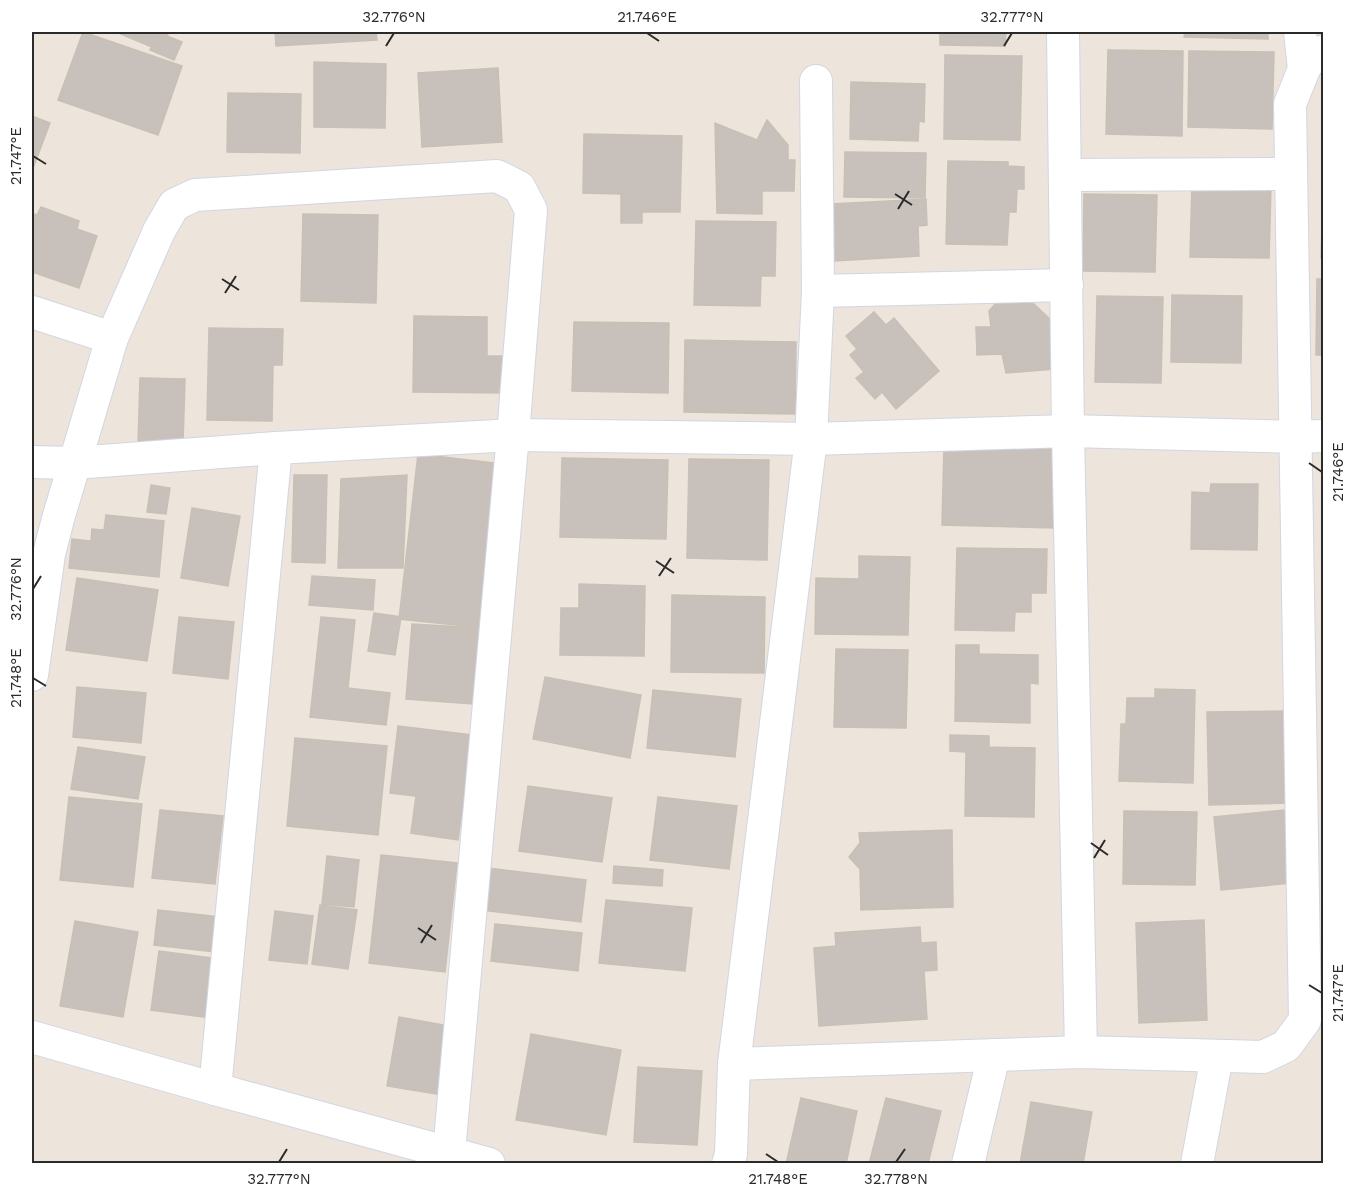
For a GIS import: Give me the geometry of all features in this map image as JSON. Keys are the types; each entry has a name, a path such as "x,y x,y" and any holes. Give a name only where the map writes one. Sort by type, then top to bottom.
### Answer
{"street":[{"path":"1063,32 1068,431 1081,1052"},
{"path":"734,1064 1081,1052 1263,1057 1286,1046 1305,1020 1314,944 1310,437 1291,174 1290,104 1314,60 1300,32"},
{"path":"728,1164 731,1154 734,1064 811,439 818,291 816,81"},
{"path":"1065,175 1291,174"},
{"path":"32,675 50,554 74,463 112,338 159,231 174,205 195,195 497,176 519,187 531,210 449,1152"},
{"path":"818,291 1067,285"},
{"path":"32,312 112,338"},
{"path":"32,462 74,463 276,448 513,435 811,439 1068,431 1310,437"},
{"path":"215,1089 276,448"},
{"path":"32,1037 489,1164"},
{"path":"968,1164 994,1055"},
{"path":"1197,1164 1217,1056"}],"building":[{"path":"83,32 182,66 158,135 58,100"},
{"path":"116,32 169,32 167,36 182,42 174,60 150,50 152,47"},
{"path":"275,32 376,32 377,40 276,46"},
{"path":"940,32 1006,32 1005,46 940,45"},
{"path":"1185,32 1268,32 1268,39 1184,37"},
{"path":"1108,50 1183,51 1182,136 1106,134"},
{"path":"1189,51 1274,52 1272,129 1188,127"},
{"path":"945,55 1022,56 1020,140 944,139"},
{"path":"314,62 386,64 385,128 314,127"},
{"path":"498,68 502,142 422,147 418,73"},
{"path":"851,82 925,84 924,122 919,121 918,141 850,139"},
{"path":"228,93 301,94 300,153 227,152"},
{"path":"32,116 50,123 32,171"},
{"path":"767,120 788,145 788,160 795,160 794,191 762,191 762,214 717,213 715,123 757,140"},
{"path":"584,134 682,136 680,212 642,212 642,223 621,223 621,194 583,193"},
{"path":"845,152 926,153 925,198 844,197"},
{"path":"948,161 1008,162 1008,166 1024,167 1024,189 1017,189 1016,212 1009,212 1007,245 946,244"},
{"path":"1192,183 1271,185 1269,258 1190,257"},
{"path":"1084,194 1157,195 1155,272 1083,271"},
{"path":"1323,194 1324,258 1321,258"},
{"path":"926,199 927,225 918,226 919,256 834,261 831,204"},
{"path":"41,207 79,221 77,229 97,236 79,288 32,272 32,213 37,215"},
{"path":"303,214 378,215 376,303 301,301"},
{"path":"696,221 776,222 775,276 761,276 760,306 694,305"},
{"path":"1317,279 1324,279 1324,355 1316,355"},
{"path":"1172,295 1242,296 1241,363 1171,362"},
{"path":"1097,296 1163,297 1161,383 1095,382"},
{"path":"997,302 1034,304 1053,322 1055,369 1006,373 1002,354 977,355 976,327 991,327 989,311"},
{"path":"874,312 886,325 894,318 939,371 896,409 882,392 875,399 856,378 864,372 850,355 857,349 846,336"},
{"path":"414,316 487,317 487,356 509,356 509,393 413,392"},
{"path":"574,322 669,323 668,393 572,391"},
{"path":"209,328 283,329 282,365 273,365 272,421 207,420"},
{"path":"685,340 796,342 795,414 684,412"},
{"path":"140,378 185,379 183,444 138,444"},
{"path":"944,447 1056,449 1055,528 942,525"},
{"path":"418,454 502,464 484,628 399,619"},
{"path":"562,458 668,460 666,539 560,537"},
{"path":"689,459 769,460 767,560 687,558"},
{"path":"294,475 327,475 325,563 292,562"},
{"path":"407,475 403,568 338,568 341,479"},
{"path":"1211,484 1258,484 1257,550 1191,549 1192,492 1210,493"},
{"path":"151,485 170,488 166,514 147,512"},
{"path":"192,508 240,516 228,586 181,578"},
{"path":"106,515 164,521 159,577 69,568 72,539 91,541 92,529 104,530"},
{"path":"957,548 1047,549 1046,593 1031,593 1031,612 1015,612 1014,631 955,630"},
{"path":"859,556 910,557 908,635 815,634 816,578 859,579"},
{"path":"312,576 375,580 373,610 309,605"},
{"path":"77,578 158,590 147,661 66,650"},
{"path":"579,584 645,586 644,656 560,655 561,608 579,608"},
{"path":"672,595 765,597 764,673 671,672"},
{"path":"374,613 401,617 395,655 368,651"},
{"path":"179,617 234,622 228,679 173,673"},
{"path":"321,617 355,620 348,688 390,693 386,725 310,717"},
{"path":"412,624 479,628 473,704 406,699"},
{"path":"956,645 979,645 979,654 1038,655 1038,684 1030,683 1030,723 955,721"},
{"path":"836,649 908,650 906,728 834,727"},
{"path":"545,677 641,695 630,758 533,739"},
{"path":"77,687 146,693 141,743 73,737"},
{"path":"1155,689 1195,690 1193,783 1119,781 1121,724 1126,724 1127,698 1155,698"},
{"path":"653,690 741,699 735,757 647,748"},
{"path":"1286,711 1288,803 1209,805 1207,712"},
{"path":"398,726 472,735 458,840 411,833 416,796 390,793"},
{"path":"950,735 989,736 989,747 1035,748 1034,817 965,816 966,752 950,751"},
{"path":"295,738 387,746 378,835 287,826"},
{"path":"78,747 145,757 138,799 71,789"},
{"path":"528,786 612,798 602,862 519,851"},
{"path":"69,797 142,804 133,887 60,880"},
{"path":"658,797 737,806 729,869 650,860"},
{"path":"160,810 223,816 215,884 152,878"},
{"path":"1284,810 1291,883 1221,890 1214,817"},
{"path":"1124,811 1197,812 1195,885 1123,884"},
{"path":"952,830 953,907 861,910 860,869 849,857 860,843 859,833"},
{"path":"381,855 457,863 445,972 369,963"},
{"path":"327,856 359,860 354,907 322,904"},
{"path":"614,866 663,870 662,886 613,883"},
{"path":"488,868 586,880 581,922 482,910"},
{"path":"606,900 692,908 685,971 599,963"},
{"path":"320,905 357,910 348,969 312,964"},
{"path":"158,910 220,917 215,952 154,945"},
{"path":"275,911 313,916 307,964 269,960"},
{"path":"1204,920 1207,1020 1139,1023 1136,923"},
{"path":"75,921 138,932 123,1017 60,1006"},
{"path":"495,924 582,933 578,971 491,961"},
{"path":"920,927 921,943 936,942 937,970 924,971 927,1019 819,1026 814,948 836,946 835,933"},
{"path":"159,951 219,959 211,1018 151,1010"},
{"path":"399,1017 455,1027 442,1095 387,1086"},
{"path":"531,1034 621,1050 606,1135 516,1120"},
{"path":"638,1067 702,1071 697,1145 634,1142"},
{"path":"801,1098 857,1111 846,1164 786,1164"},
{"path":"886,1098 941,1111 928,1164 869,1164"},
{"path":"1031,1102 1092,1112 1083,1164 1020,1164"}]}
